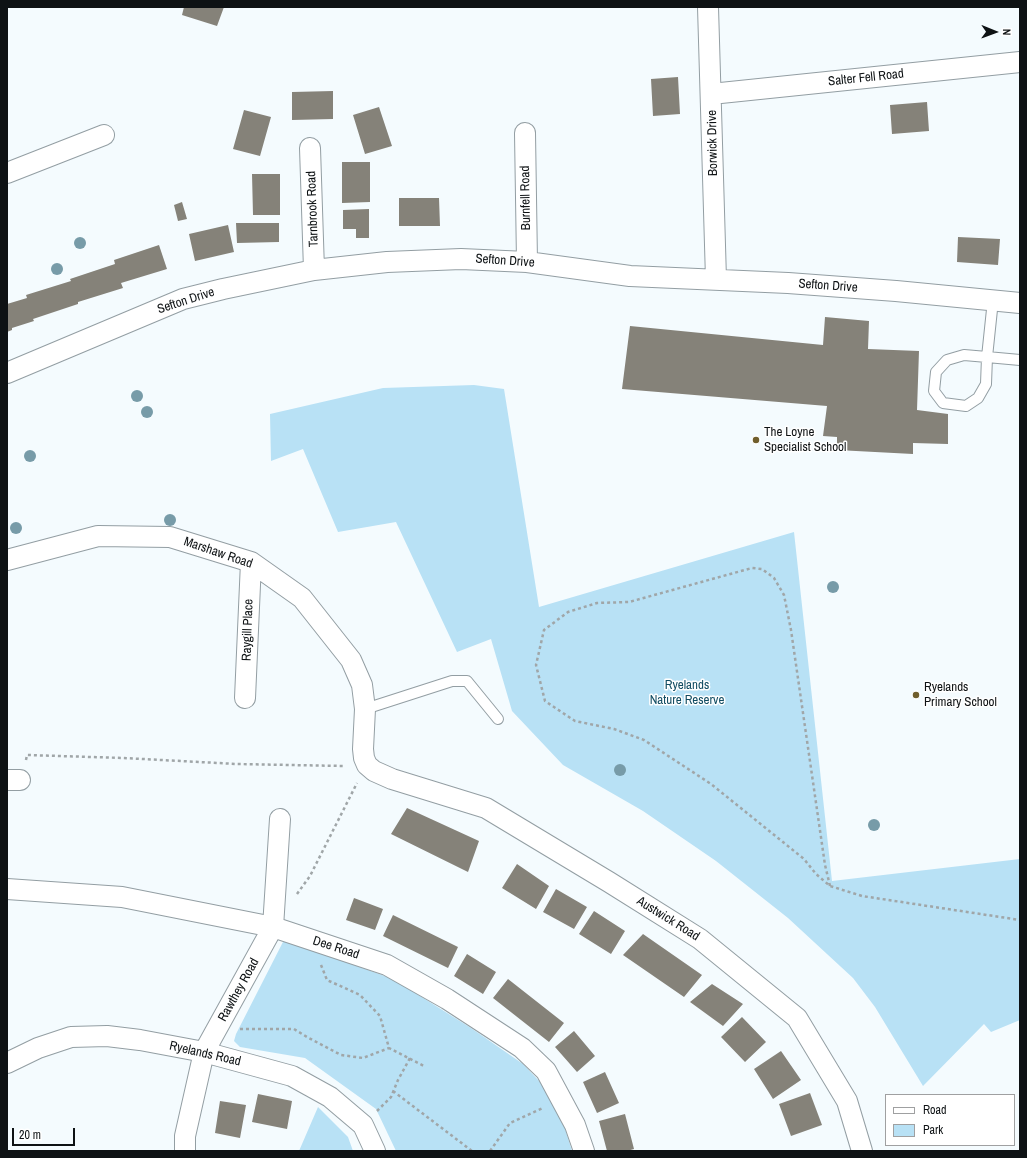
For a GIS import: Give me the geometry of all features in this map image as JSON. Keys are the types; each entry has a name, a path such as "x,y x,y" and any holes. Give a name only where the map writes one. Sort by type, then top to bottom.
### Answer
{"street":[{"name":"Borwick Drive","path":"708,7 716,280"},
{"name":"Salter Fell Road","path":"711,94 1020,62"},
{"name":"Burnfell Road","path":"525,133 526,262"},
{"path":"7,173 104,135"},
{"name":"Tarnbrook Road","path":"310,148 314,270"},
{"name":"Sefton Drive","path":"7,373 183,299 314,270 402,261 461,259 526,262 630,276 803,284 1020,303"},
{"name":"Marshaw Road","path":"7,560 98,536 170,537 250,562 302,598 352,660 362,685 365,709 363,749 364,758 367,764"},
{"name":"Raygill Place","path":"245,698 250,562"},
{"name":"Austwick Road","path":"367,764 374,772 392,779 486,808 700,938 797,1018 847,1101 862,1151"},
{"path":"273,927 280,819"},
{"name":"Dee Road","path":"7,889 122,897 273,927 387,965 447,999 522,1048 546,1071 575,1125 584,1151"},
{"name":"Rawthey Road","path":"185,1151 185,1136 204,1052 273,927"},
{"name":"Ryelands Road","path":"7,1063 38,1048 71,1037 107,1036 140,1040 204,1052 292,1076 330,1096 363,1125 375,1151"}],"lane":[{"path":"993,300 987,357 986,384 978,398 966,406 943,403 934,391 936,372 948,360 964,355 987,357 1020,360"},
{"path":"365,709 452,680 467,681 498,719"}],"path":[{"path":"830,886 825,865 791,630 784,595 774,578 762,569 752,568 629,602 596,603 568,612 544,630 536,665 545,701 576,721 614,729 644,740 711,784 804,859 816,874 830,886 862,896 1020,920"},
{"path":"13,780 27,755 237,764 349,766 367,764"},
{"path":"296,895 310,876 367,764"},
{"path":"327,980 360,996 380,1016 389,1048"},
{"path":"217,1029 294,1029 341,1055 363,1058 389,1048 424,1066"},
{"path":"391,1097 410,1058"},
{"path":"393,1091 472,1151"},
{"path":"490,1151 510,1123 562,1100"}],"green space":[{"name":"Ryelands Nature Reserve","path":"474,385 504,389 539,607 794,532 832,881 1020,859 1020,1020 991,1032 984,1024 923,1086 875,1007 853,978 788,918 716,861 643,811 563,765 512,711 491,639 457,652 396,522 338,532 303,449 271,461 270,414 383,388"},
{"path":"284,940 393,979 471,1028 523,1064 542,1084 564,1125 572,1151 396,1151 376,1109 305,1058 240,1047 234,1041 236,1034"},
{"path":"318,1107 348,1137 353,1151 299,1151"}],"building":[{"path":"184,7 224,7 217,26 182,15"},
{"path":"678,77 680,114 653,116 651,79"},
{"path":"333,91 333,119 292,120 292,92"},
{"path":"927,102 929,131 892,134 890,105"},
{"path":"379,107 392,146 365,154 353,115"},
{"path":"244,110 271,117 260,156 233,149"},
{"path":"342,162 370,162 370,202 342,203"},
{"path":"252,174 280,174 280,215 253,215"},
{"path":"399,198 439,198 440,226 399,226"},
{"path":"182,202 187,219 178,221 174,205"},
{"path":"369,209 369,238 356,238 356,229 343,229 343,210"},
{"path":"236,223 279,223 279,242 237,243"},
{"path":"228,225 234,252 195,261 189,234"},
{"path":"958,237 1000,239 998,265 957,262"},
{"path":"159,245 167,269 121,283 123,288 78,302 78,304 33,319 34,321 12,328 12,330 7,332 7,304 27,298 26,295 71,281 70,279 115,264 114,260"},
{"path":"825,317 869,321 868,349 919,351 917,410 948,414 948,444 913,443 913,454 837,450 837,437 823,436 827,406 622,389 630,326 823,345"},
{"path":"407,808 479,841 468,872 391,834"},
{"path":"517,864 549,886 536,909 502,888"},
{"path":"556,889 587,907 574,929 543,912"},
{"path":"354,898 383,909 375,930 346,920"},
{"path":"594,911 625,931 611,954 579,934"},
{"path":"393,915 458,947 448,968 383,936"},
{"path":"643,934 702,975 684,997 623,955"},
{"path":"467,954 496,972 483,994 454,976"},
{"path":"508,979 564,1023 549,1042 493,998"},
{"path":"712,984 743,1004 723,1026 690,1002"},
{"path":"742,1017 766,1042 745,1062 721,1037"},
{"path":"574,1031 595,1056 577,1072 555,1047"},
{"path":"781,1051 801,1080 773,1099 754,1069"},
{"path":"605,1072 619,1103 597,1113 583,1082"},
{"path":"810,1093 822,1125 791,1136 779,1104"},
{"path":"258,1094 292,1101 287,1129 252,1122"},
{"path":"220,1101 246,1105 240,1138 215,1133"},
{"path":"625,1114 634,1149 627,1151 607,1151 599,1121"}],"place":[{"name":"The Loyne Specialist School","path":"756,440"},
{"name":"Ryelands Primary School","path":"916,695"}]}
